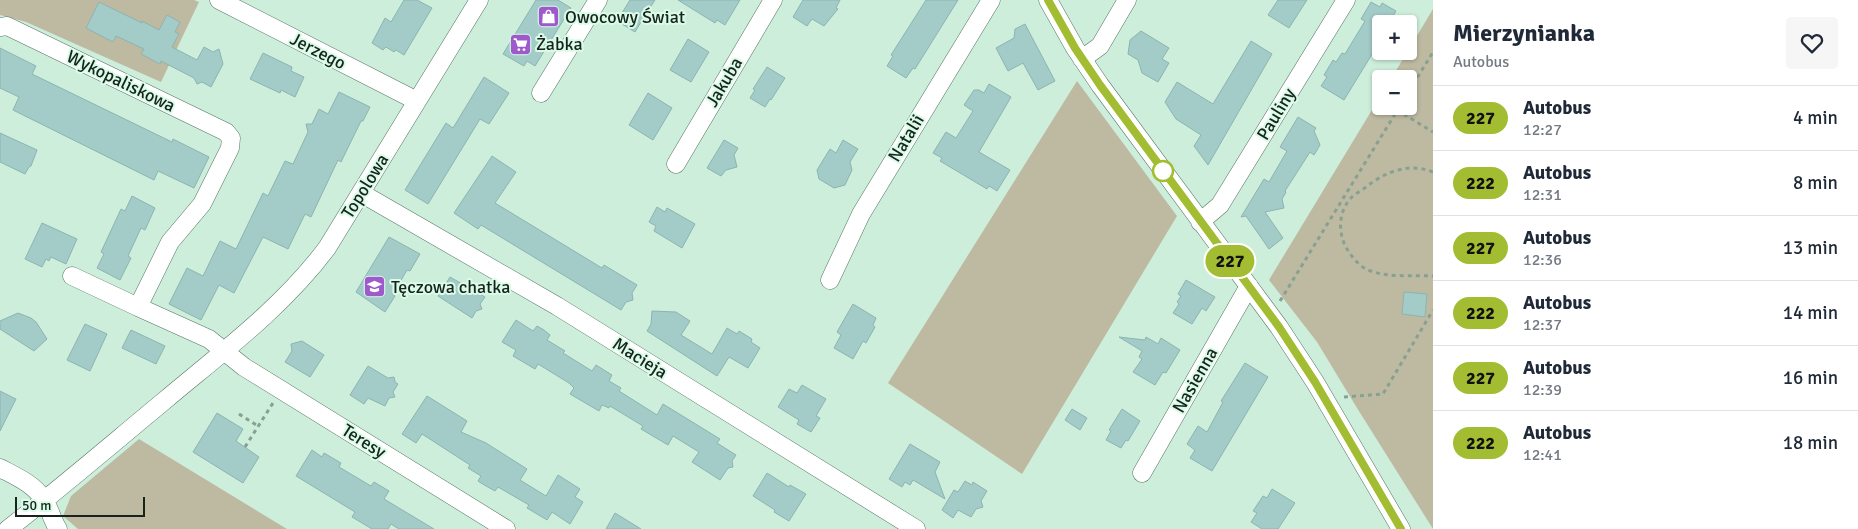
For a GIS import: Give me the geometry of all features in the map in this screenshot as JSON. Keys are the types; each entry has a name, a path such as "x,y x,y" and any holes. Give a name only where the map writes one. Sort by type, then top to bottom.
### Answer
{"street":[{"name":"Jerzego","path":"219,0 417,102"},
{"name":"Topolowa","path":"8,529 224,351 289,293 310,270 327,248 479,0"},
{"path":"541,93 598,0"},
{"name":"Jakuba","path":"676,164 773,0"},
{"name":"Natalii","path":"830,280 861,214 991,0"},
{"path":"1048,0 1082,59 1200,222 1249,286 1303,363 1401,529"},
{"path":"1082,59 1100,46 1127,0"},
{"name":"Pauliny","path":"1200,222 1220,205 1346,0"},
{"name":"Wykopaliskowa","path":"0,26 7,26 226,132 231,138 230,148 202,204 170,242 138,307"},
{"name":"Macieja","path":"361,193 557,306 916,529"},
{"path":"72,276 209,340 224,351"},
{"name":"Nasienna","path":"1142,473 1249,286"},
{"name":"Teresy","path":"224,351 244,367 506,529"},
{"path":"0,468 26,481 44,501 58,529"}],"path":[{"path":"1417,78 1433,52"},
{"path":"1278,306 1394,115"},
{"path":"1408,115 1433,132"},
{"path":"1433,172 1425,168 1415,168 1383,174 1351,198 1346,205 1340,230 1341,238 1354,260 1367,270 1381,274 1433,276"},
{"path":"1338,398 1383,394 1433,310"},
{"path":"245,447 281,390"},
{"path":"239,414 258,426"}],"shaded area":[{"path":"0,0 194,0 199,2 161,82 26,22 0,15"},
{"path":"1433,9 1433,529 1317,342 1269,280 1372,110 1372,115 1417,115 1417,70 1396,70 1402,60 1417,60 1417,36"},
{"path":"1077,81 1177,216 1022,474 888,383"},
{"path":"139,439 287,529 78,529 63,516 71,496"}],"building":[{"path":"404,0 417,0 432,8 404,55 386,47 383,50 372,43 385,18 391,22"},
{"path":"536,0 558,0 571,8 535,66 527,61 524,66 503,54"},
{"path":"630,0 655,0 649,9 652,11 644,23 641,22 635,32 617,21"},
{"path":"678,0 740,0 725,25 717,20 715,23"},
{"path":"803,0 840,0 836,8 838,9 824,26 812,19 807,26 793,17"},
{"path":"926,0 958,0 915,69 913,68 906,78 887,66 893,56 891,55"},
{"path":"1278,0 1307,0 1289,28 1268,15"},
{"path":"99,2 159,30 167,15 180,22 175,32 179,34 172,47 197,60 204,47 213,52 219,49 223,64 211,87 202,82 197,84 194,78 161,61 160,64 141,54 144,49 116,36 113,42 86,28"},
{"path":"1371,2 1380,7 1382,3 1396,11 1394,15 1372,15 1372,54 1344,100 1321,86 1327,77 1324,75 1333,60 1336,62 1342,53 1345,54 1365,21 1361,19"},
{"path":"1025,24 1055,81 1038,90 1023,63 1008,71 996,48 1014,38 1015,29"},
{"path":"1141,31 1169,48 1162,59 1169,63 1158,82 1142,73 1138,60 1128,54 1130,40"},
{"path":"688,39 709,52 691,82 670,70"},
{"path":"1251,41 1272,54 1208,165 1194,146 1201,135 1176,119 1165,102 1177,82 1213,104"},
{"path":"0,48 36,66 32,74 172,142 173,139 209,157 194,188 158,171 154,180 13,110 19,97 0,88"},
{"path":"263,53 292,67 291,71 304,77 295,97 281,90 280,93 250,79"},
{"path":"767,67 785,78 765,107 750,98 755,90 753,89"},
{"path":"484,77 509,93 489,124 480,119 428,204 405,190 446,123 453,128"},
{"path":"989,84 1011,97 979,152 1010,170 997,191 989,186 987,189 940,161 942,158 933,153 946,132 956,138 973,111 964,105 974,90 984,93"},
{"path":"339,92 370,107 341,162 338,160 311,217 305,214 288,249 263,237 234,293 219,285 201,320 169,304 187,268 203,276 220,241 236,249 263,193 268,196 285,161 293,164 308,132 306,124 312,124 319,109 328,114"},
{"path":"648,93 672,108 653,140 629,125"},
{"path":"1298,117 1316,128 1314,131 1320,145 1314,155 1310,152 1285,191 1282,199 1284,208 1265,212 1283,238 1269,249 1246,216 1241,217 1264,179 1269,182 1287,151 1280,147"},
{"path":"0,133 37,150 31,166 25,174 0,162"},
{"path":"724,140 738,148 734,155 737,167 726,170 721,176 707,168"},
{"path":"843,140 858,149 850,162 852,170 845,185 834,188 819,179 817,170 830,149 836,153"},
{"path":"492,156 516,172 495,203 602,268 604,265 637,285 632,293 633,300 626,302 621,310 481,225 478,229 454,213"},
{"path":"132,196 155,208 145,230 141,228 128,256 131,258 120,280 97,268 104,254 101,252 121,209 125,211"},
{"path":"657,207 665,212 667,208 695,224 682,248 654,231 656,226 649,222"},
{"path":"42,223 77,239 66,264 51,257 49,261 46,259 42,267 25,259"},
{"path":"389,237 420,254 410,271 407,270 392,294 395,296 385,312 356,292"},
{"path":"450,277 485,297 480,304 482,309 476,311 472,318 438,296"},
{"path":"1186,280 1215,297 1206,311 1202,308 1192,324 1173,313 1179,304 1177,302 1181,296 1178,294"},
{"path":"1404,292 1427,294 1425,317 1402,314"},
{"path":"853,304 876,318 873,325 875,327 866,343 863,341 853,359 834,348 841,335 837,332"},
{"path":"652,311 676,312 690,321 681,335 712,354 727,328 737,334 739,331 752,339 751,342 760,348 748,368 729,357 717,376 647,331 651,324"},
{"path":"18,313 36,322 47,339 34,351 0,329 0,321"},
{"path":"516,320 533,331 537,326 544,330 550,335 547,340 565,351 563,353 592,371 596,365 612,375 609,381 621,388 619,391 657,415 663,404 720,439 717,443 736,455 732,461 733,467 728,468 720,480 692,462 699,452 673,436 668,445 641,429 643,426 610,406 609,408 602,405 599,411 570,394 574,388 569,383 538,364 535,369 513,356 516,350 502,342"},
{"path":"85,324 107,334 90,371 67,360"},
{"path":"131,330 165,346 156,364 122,348"},
{"path":"1119,337 1145,340 1146,337 1158,344 1161,338 1180,350 1166,373 1163,372 1155,385 1133,372 1142,359 1139,357 1142,351"},
{"path":"302,341 324,355 310,377 285,362 292,351 291,344"},
{"path":"1245,363 1268,377 1212,471 1190,458 1195,450 1187,444 1198,426 1207,432 1223,402 1221,401"},
{"path":"368,366 388,378 394,377 395,382 398,384 393,392 395,397 389,398 385,406 368,398 364,404 350,395"},
{"path":"802,385 826,399 816,416 820,418 811,432 797,424 799,420 778,407 789,389 797,393"},
{"path":"0,391 16,399 0,431"},
{"path":"427,396 467,421 461,432 486,443 527,469 520,480 546,496 558,475 580,489 575,497 583,502 570,524 552,512 547,520 527,508 529,505 498,487 495,491 486,486 478,481 481,476 468,468 470,465 422,434 416,443 402,434"},
{"path":"1072,409 1087,418 1080,430 1065,420"},
{"path":"1122,409 1140,421 1128,441 1126,440 1121,448 1106,440 1111,431 1109,430"},
{"path":"217,413 243,429 236,441 259,457 243,483 193,452"},
{"path":"910,444 940,462 935,472 945,499 913,480 910,485 905,482 902,487 889,479"},
{"path":"312,450 322,457 324,453 341,463 339,467 371,486 374,482 389,491 384,499 434,529 399,529 391,524 388,529 372,529 352,517 355,512 296,476"},
{"path":"767,473 789,487 790,485 806,494 789,521 753,496"},
{"path":"965,481 972,485 973,482 987,491 981,501 983,507 976,509 971,517 958,510 953,518 942,510 954,490 958,492"},
{"path":"1272,489 1295,503 1278,529 1262,529 1251,522 1257,513 1253,511 1263,496 1267,498"},
{"path":"615,513 641,529 606,529"}],"bus line":[{"name":"227","path":"1048,0 1087,67 1279,327 1315,382 1401,529"}],"place":[{"name":"Owocowy Świat","path":"549,17"},
{"name":"Żabka","path":"520,44"},
{"name":"Tęczowa chatka","path":"375,287"}]}
